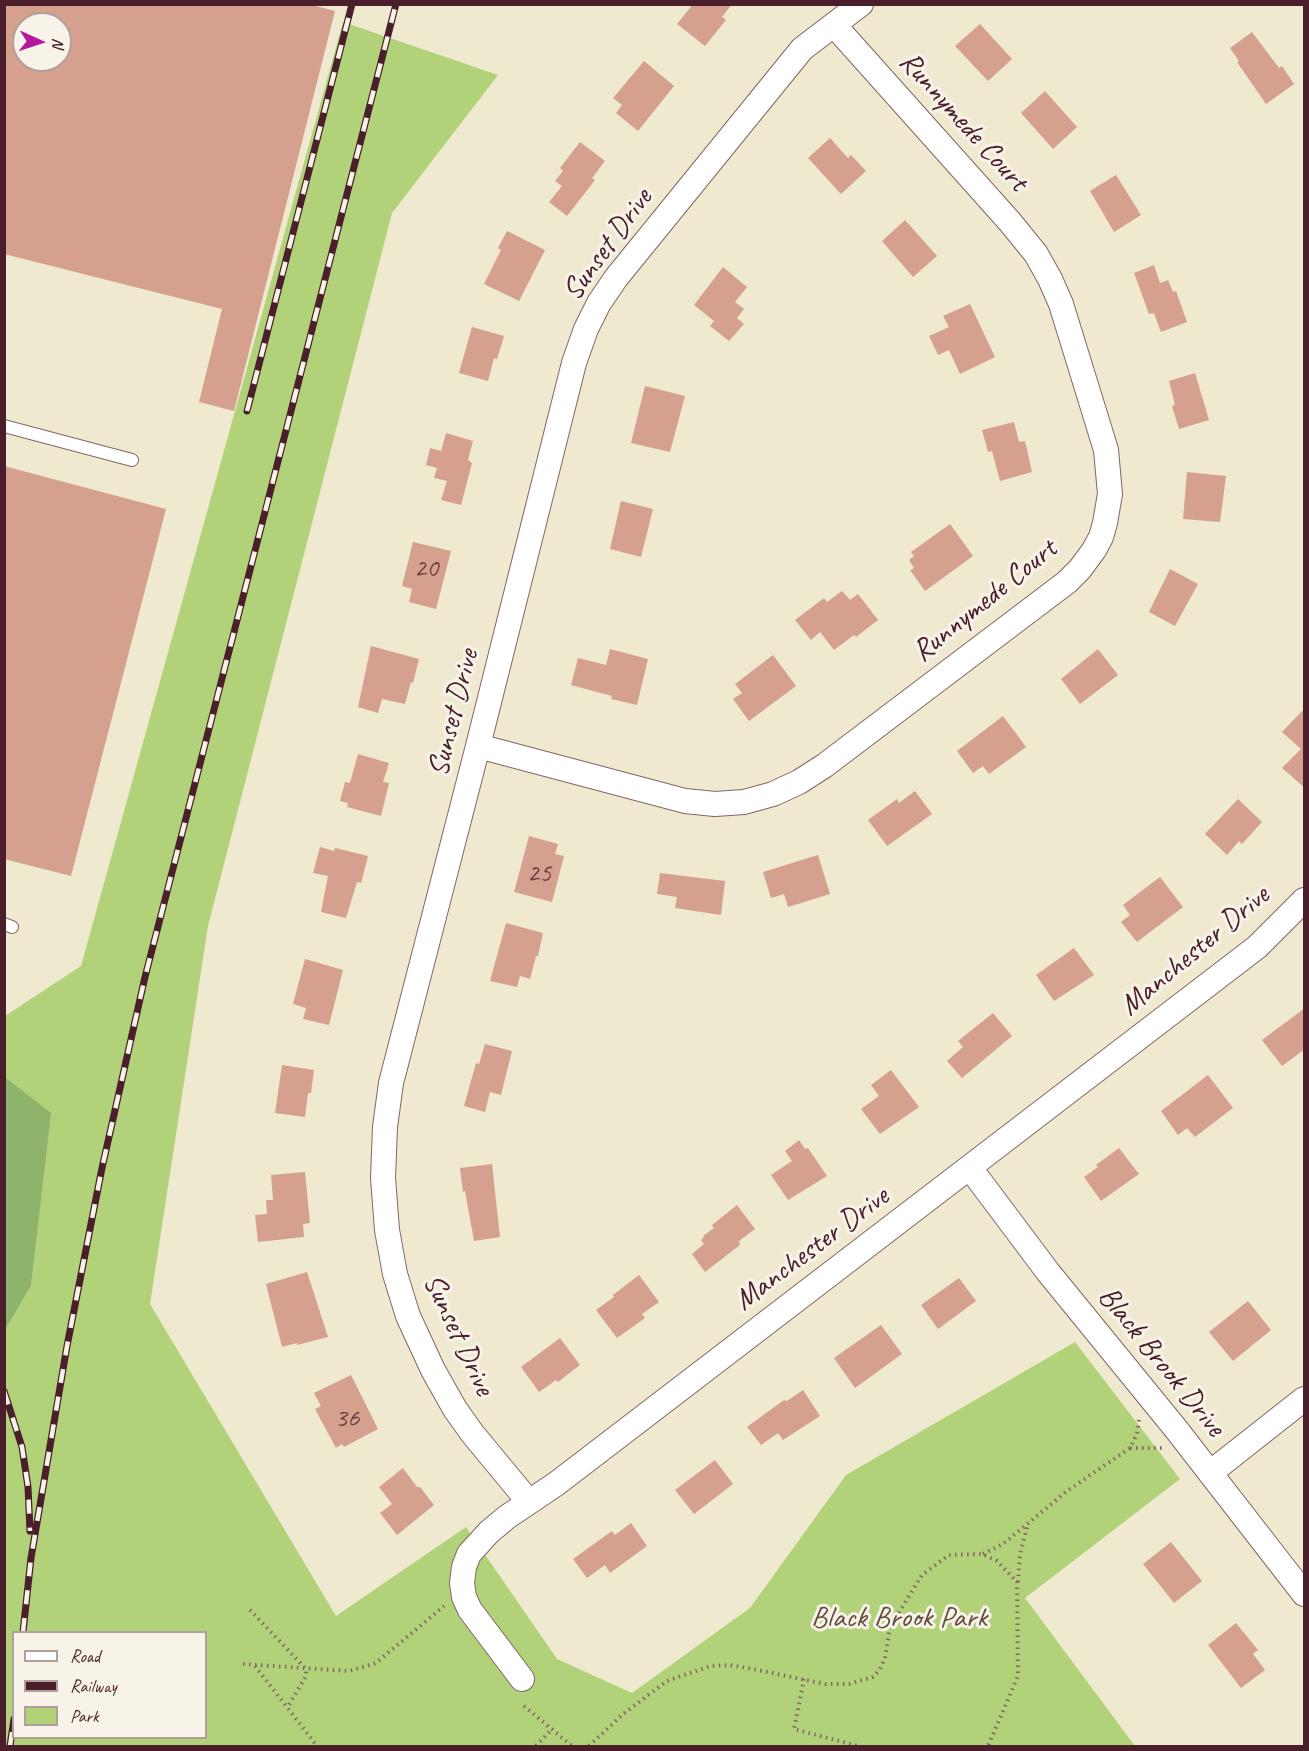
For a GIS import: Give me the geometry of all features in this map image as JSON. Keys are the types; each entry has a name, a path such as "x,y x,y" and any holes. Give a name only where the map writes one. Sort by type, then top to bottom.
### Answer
{"street":[{"name":"Sunset Drive","path":"529,1502 472,1433 455,1408 433,1370 408,1316 395,1274 387,1230 383,1178 385,1127 391,1083 574,363 586,329 599,303 616,278 802,49 861,4"},
{"name":"Runnymede Court","path":"478,746 685,801 715,804 744,802 773,794 799,782 824,766 1067,582 1080,569 1101,537 1110,494 1106,450 1061,304 1050,279 1036,254 1016,230 834,25"},
{"name":"Manchester Drive","path":"463,1591 464,1567 469,1554 489,1532 507,1517 556,1484 1257,947 1305,900"},
{"name":"Black Brook Drive","path":"970,1168 1048,1272 1305,1594"},
{"path":"1210,1473 1305,1399"},
{"path":"463,1591 470,1610 522,1679"}],"lane":[{"path":"4,426 132,460"}],"path":[{"path":"982,1554 1003,1544 1067,1491 1130,1448 1137,1434 1140,1413"},
{"path":"1130,1448 1167,1448"},
{"path":"988,1746 1018,1676 1017,1582 1020,1554 1028,1524"},
{"path":"589,1746 622,1715 668,1681 710,1666 729,1665 825,1684 849,1684 873,1677 885,1658 890,1627 922,1575 950,1554 982,1554 997,1561 1017,1582"},
{"path":"243,1664 349,1671 376,1663 463,1591"},
{"path":"250,1610 306,1669 306,1676 287,1708"},
{"path":"255,1666 317,1746"},
{"path":"804,1680 794,1729 858,1746"},
{"path":"524,1706 572,1746"},
{"path":"536,1746 552,1729"}],"green space":[{"name":"Black Brook Park","path":"343,22 498,75 392,213 208,926 150,1304 336,1616 466,1527 557,1659 632,1693 750,1608 846,1475 1075,1342 1180,1479 1025,1598 1135,1746 5,1746 5,1330 31,1286 50,1113 5,1077 5,1016 81,966"},
{"path":"5,1077 51,1113 31,1286 5,1330"}],"building":[{"path":"4,4 308,4 335,11 234,411 199,402 222,309 4,254"},
{"path":"693,4 732,4 722,17 726,20 705,46 677,24"},
{"path":"980,24 1012,59 988,81 955,46"},
{"path":"1252,32 1279,68 1282,66 1294,84 1266,104 1230,48"},
{"path":"644,61 674,86 638,131 616,113 622,105 613,98"},
{"path":"1045,91 1077,127 1053,149 1021,113"},
{"path":"830,138 848,158 851,155 866,171 841,194 808,158"},
{"path":"580,142 605,161 592,178 595,180 567,216 549,202 562,186 555,181 563,171 560,168"},
{"path":"1116,175 1141,215 1114,232 1090,191"},
{"path":"905,220 937,256 913,277 882,241"},
{"path":"507,231 545,250 519,301 484,284 501,250 498,248"},
{"path":"1154,265 1160,283 1168,280 1173,292 1176,291 1187,322 1161,332 1154,313 1149,314 1134,273"},
{"path":"723,267 747,287 735,302 744,309 737,318 744,324 729,341 710,326 714,321 694,305"},
{"path":"970,304 995,357 960,374 949,350 938,355 929,336 949,327 943,316"},
{"path":"472,327 504,336 497,359 494,358 488,381 459,373"},
{"path":"1195,373 1209,420 1179,429 1172,406 1175,405 1169,381"},
{"path":"645,386 685,396 670,452 631,443"},
{"path":"1014,422 1019,442 1025,441 1032,472 1000,481 992,451 988,452 982,430"},
{"path":"446,433 473,441 468,460 472,463 461,505 441,500 447,481 434,478 437,468 426,465 430,448 441,451"},
{"path":"4,466 166,509 71,876 4,859"},
{"path":"1187,472 1226,476 1220,522 1183,519"},
{"path":"621,501 653,509 641,557 610,549"},
{"path":"950,524 973,556 925,591 910,570 914,568 909,560 914,556 911,552"},
{"path":"413,542 451,551 436,609 409,602 412,589 402,586"},
{"path":"1170,569 1198,584 1175,626 1149,612"},
{"path":"842,591 850,600 858,594 878,620 834,650 820,632 811,640 795,620 824,598 827,602"},
{"path":"371,646 419,659 405,704 382,699 378,713 358,707"},
{"path":"610,649 648,659 637,705 571,685 578,658 606,665"},
{"path":"1098,649 1118,675 1080,704 1061,679"},
{"path":"773,655 796,686 749,721 733,699 742,693 735,684"},
{"path":"1305,708 1305,788 1282,768 1301,749 1282,732"},
{"path":"1003,716 1026,747 989,774 983,766 973,773 957,751"},
{"path":"358,754 389,763 383,782 389,783 381,816 347,807 348,803 340,801 345,782 350,783"},
{"path":"915,791 932,814 887,846 868,820 897,799 899,803"},
{"path":"1238,799 1262,822 1242,844 1239,841 1227,855 1205,834"},
{"path":"529,836 558,844 555,854 564,856 552,902 514,892"},
{"path":"320,847 368,856 361,883 357,882 346,918 321,912 328,876 313,873"},
{"path":"818,855 830,894 788,907 784,894 771,898 763,872"},
{"path":"660,873 725,881 721,915 675,908 677,897 657,894"},
{"path":"1160,877 1183,907 1137,942 1121,922 1130,915 1123,905"},
{"path":"506,923 543,933 530,979 520,976 517,987 490,981"},
{"path":"1074,948 1094,975 1054,1001 1036,975"},
{"path":"305,959 343,970 329,1025 303,1019 306,1008 293,1004"},
{"path":"1305,1008 1305,1049 1282,1066 1262,1040"},
{"path":"993,1013 1012,1036 962,1078 947,1061 963,1047 958,1041"},
{"path":"485,1044 512,1051 501,1095 490,1092 485,1112 464,1106 476,1063 479,1064"},
{"path":"282,1065 314,1070 305,1117 275,1113"},
{"path":"891,1070 919,1107 880,1134 861,1109 879,1096 871,1085"},
{"path":"1208,1075 1233,1108 1195,1137 1187,1128 1178,1135 1161,1111"},
{"path":"799,1140 805,1149 808,1148 827,1176 788,1200 771,1175 792,1161 785,1151"},
{"path":"1119,1148 1139,1174 1101,1201 1084,1177"},
{"path":"492,1164 500,1237 474,1241 460,1168"},
{"path":"305,1172 310,1223 303,1224 304,1237 258,1242 255,1215 267,1214 266,1200 273,1200 271,1175"},
{"path":"737,1205 755,1229 739,1241 740,1245 705,1272 692,1254 704,1244 701,1240 714,1228 712,1225"},
{"path":"307,1272 328,1337 282,1347 266,1284"},
{"path":"639,1275 659,1302 642,1314 645,1318 617,1338 596,1310"},
{"path":"959,1278 976,1301 938,1329 921,1305"},
{"path":"1248,1301 1271,1330 1233,1361 1209,1332"},
{"path":"881,1325 902,1354 855,1388 834,1358"},
{"path":"560,1338 580,1365 558,1382 556,1380 539,1392 521,1367"},
{"path":"351,1375 378,1429 344,1447 342,1444 336,1448 315,1409 321,1406 314,1393"},
{"path":"803,1390 820,1416 783,1440 778,1433 761,1445 747,1427 784,1400 787,1401"},
{"path":"715,1460 733,1484 694,1514 675,1490"},
{"path":"403,1468 434,1505 397,1535 380,1513 392,1504 379,1487"},
{"path":"631,1523 647,1546 610,1573 605,1565 587,1578 573,1559 612,1531 615,1535"},
{"path":"1171,1542 1202,1581 1174,1603 1143,1564"},
{"path":"1236,1623 1258,1650 1253,1654 1265,1670 1241,1688 1208,1645"}],"railway":[{"path":"247,411 352,4"},
{"path":"23,1631 31,1558 67,1346 102,1168 145,977 396,4"},
{"path":"4,1391 22,1447 28,1487 30,1531"},
{"path":"10,1746 12,1732"}]}
